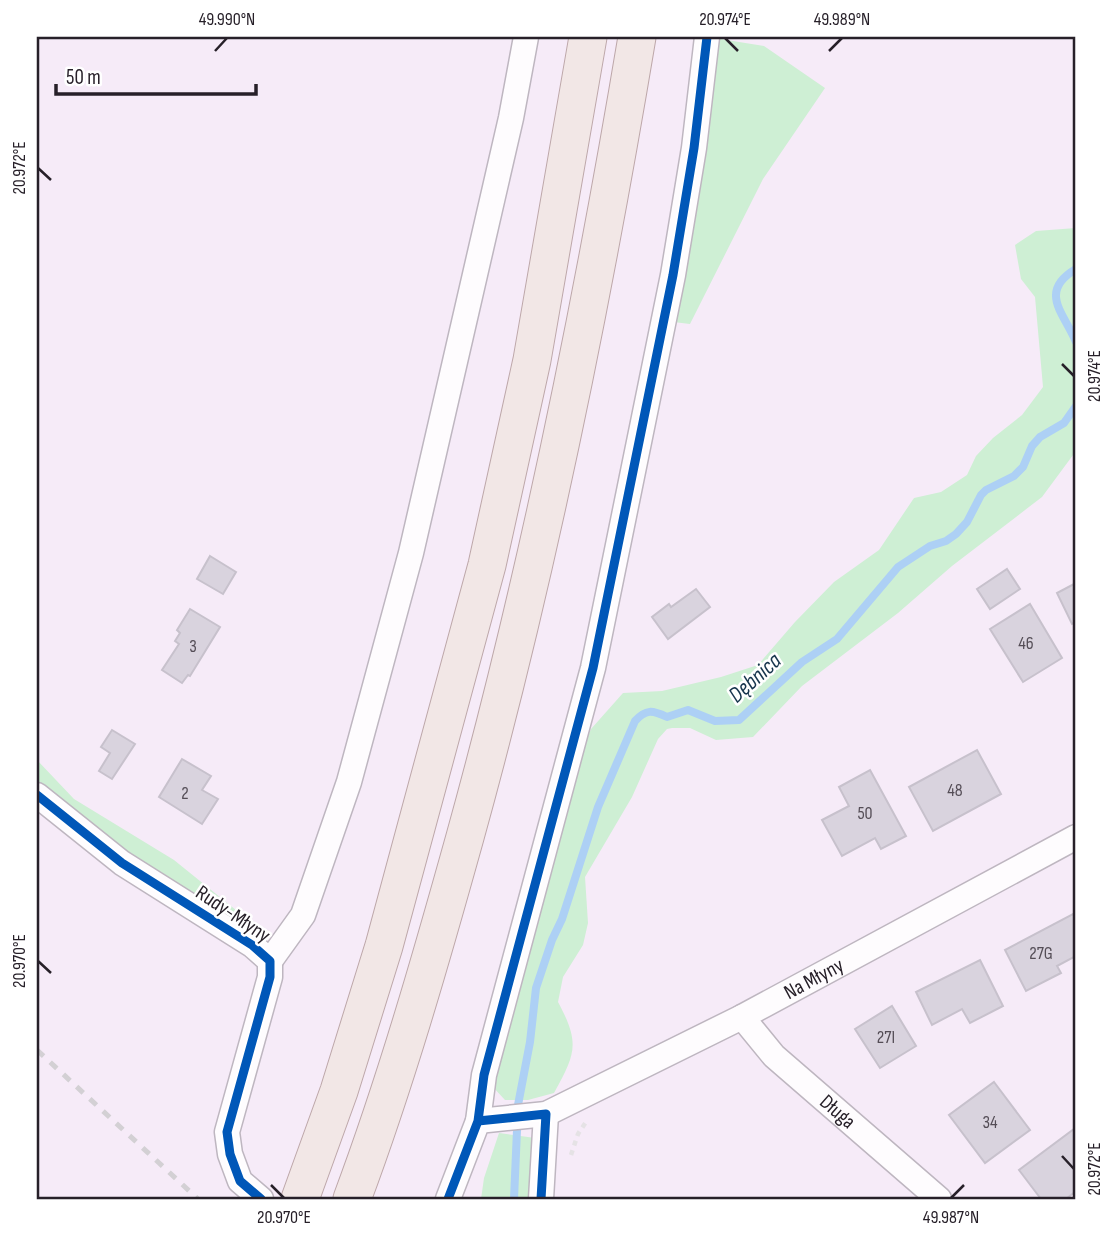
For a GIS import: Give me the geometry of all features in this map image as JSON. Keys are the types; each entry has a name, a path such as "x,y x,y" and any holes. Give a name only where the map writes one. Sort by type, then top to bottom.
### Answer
{"main road":[{"path":"300,1199 317,1155 384,946 487,565 532,360 588,37"},
{"path":"353,1197 431,962 528,595 579,360 637,37"}],"street":[{"path":"270,961 303,915 349,782 411,553 512,118 526,37"},
{"path":"448,1199 478,1121 484,1075 593,668 673,275 694,148 707,37"},
{"name":"Rudy-Młyny","path":"37,795 122,863 252,945 270,961 270,977 227,1132 230,1154 240,1181 261,1199"},
{"name":"Na Młyny","path":"545,1114 742,1017 1076,837"},
{"name":"Długa","path":"742,1017 774,1056 939,1199"},
{"path":"478,1121 545,1114 541,1199"}],"path":[{"path":"570,1157 578,1134 587,1121"}],"green space":[{"path":"708,37 764,46 825,88 763,179 690,324 665,321"},
{"path":"1076,228 1076,451 1042,497 802,686 753,737 716,740 690,728 672,728 667,729 658,739 632,797 585,877 588,923 583,945 563,977 558,1002 572,1038 571,1057 567,1068 554,1093 528,1100 505,1100 492,1086 576,766 591,729 623,693 662,691 758,665 834,582 879,550 914,498 941,492 967,475 976,456 993,438 1022,415 1043,387 1035,297 1021,279 1015,245 1036,231"},
{"path":"37,760 74,799 174,860 262,931 249,944 64,831 37,811"},
{"path":"499,1133 535,1138 534,1199 481,1199 484,1178"}],"building":[{"path":"210,556 236,572 223,594 197,579"},
{"path":"1007,569 1020,589 990,609 977,589"},
{"path":"1076,583 1076,622 1072,624 1057,593"},
{"path":"696,589 710,607 668,639 652,617"},
{"path":"1030,604 1062,658 1023,682 990,629"},
{"path":"190,609 220,627 190,676 182,683 162,670 179,644 175,641 180,633 177,630"},
{"path":"112,730 135,744 112,779 99,771 110,753 101,747"},
{"path":"977,750 1001,794 933,831 909,787"},
{"path":"182,759 211,776 202,790 218,799 202,824 159,797"},
{"path":"870,770 906,836 881,849 875,838 842,856 822,820 849,806 839,787"},
{"path":"1073,914 1076,919 1076,956 1057,966 1061,973 1026,991 1005,950"},
{"path":"980,960 1003,1006 970,1023 962,1009 932,1025 916,992"},
{"path":"892,1006 916,1046 880,1068 855,1029"},
{"path":"994,1082 1030,1130 985,1163 949,1115"},
{"path":"1074,1129 1076,1191 1066,1199 1041,1199 1019,1170"}],"waterway":[{"name":"Dębnica","path":"1076,269 1064,278 1056,295 1057,304 1076,342"},
{"name":"Dębnica","path":"518,1105 530,1042 536,988 562,919 598,807 635,721 650,712 667,717 688,710 715,721 739,720 802,662 837,639 898,567 930,546 946,541 956,534 967,522 981,495 1014,476 1023,467 1032,446 1040,437 1064,423 1076,406"},
{"name":"Dębnica","path":"514,1199 517,1130"}],"railway":[{"path":"37,1050 198,1199"}],"cycle path":[{"path":"478,1121 484,1075 593,668 673,275 694,148 707,37"},
{"path":"37,795 122,863 252,945 270,961 270,977 227,1132 230,1154 240,1181 261,1199"},
{"path":"448,1199 478,1121 546,1114 541,1199"}]}
